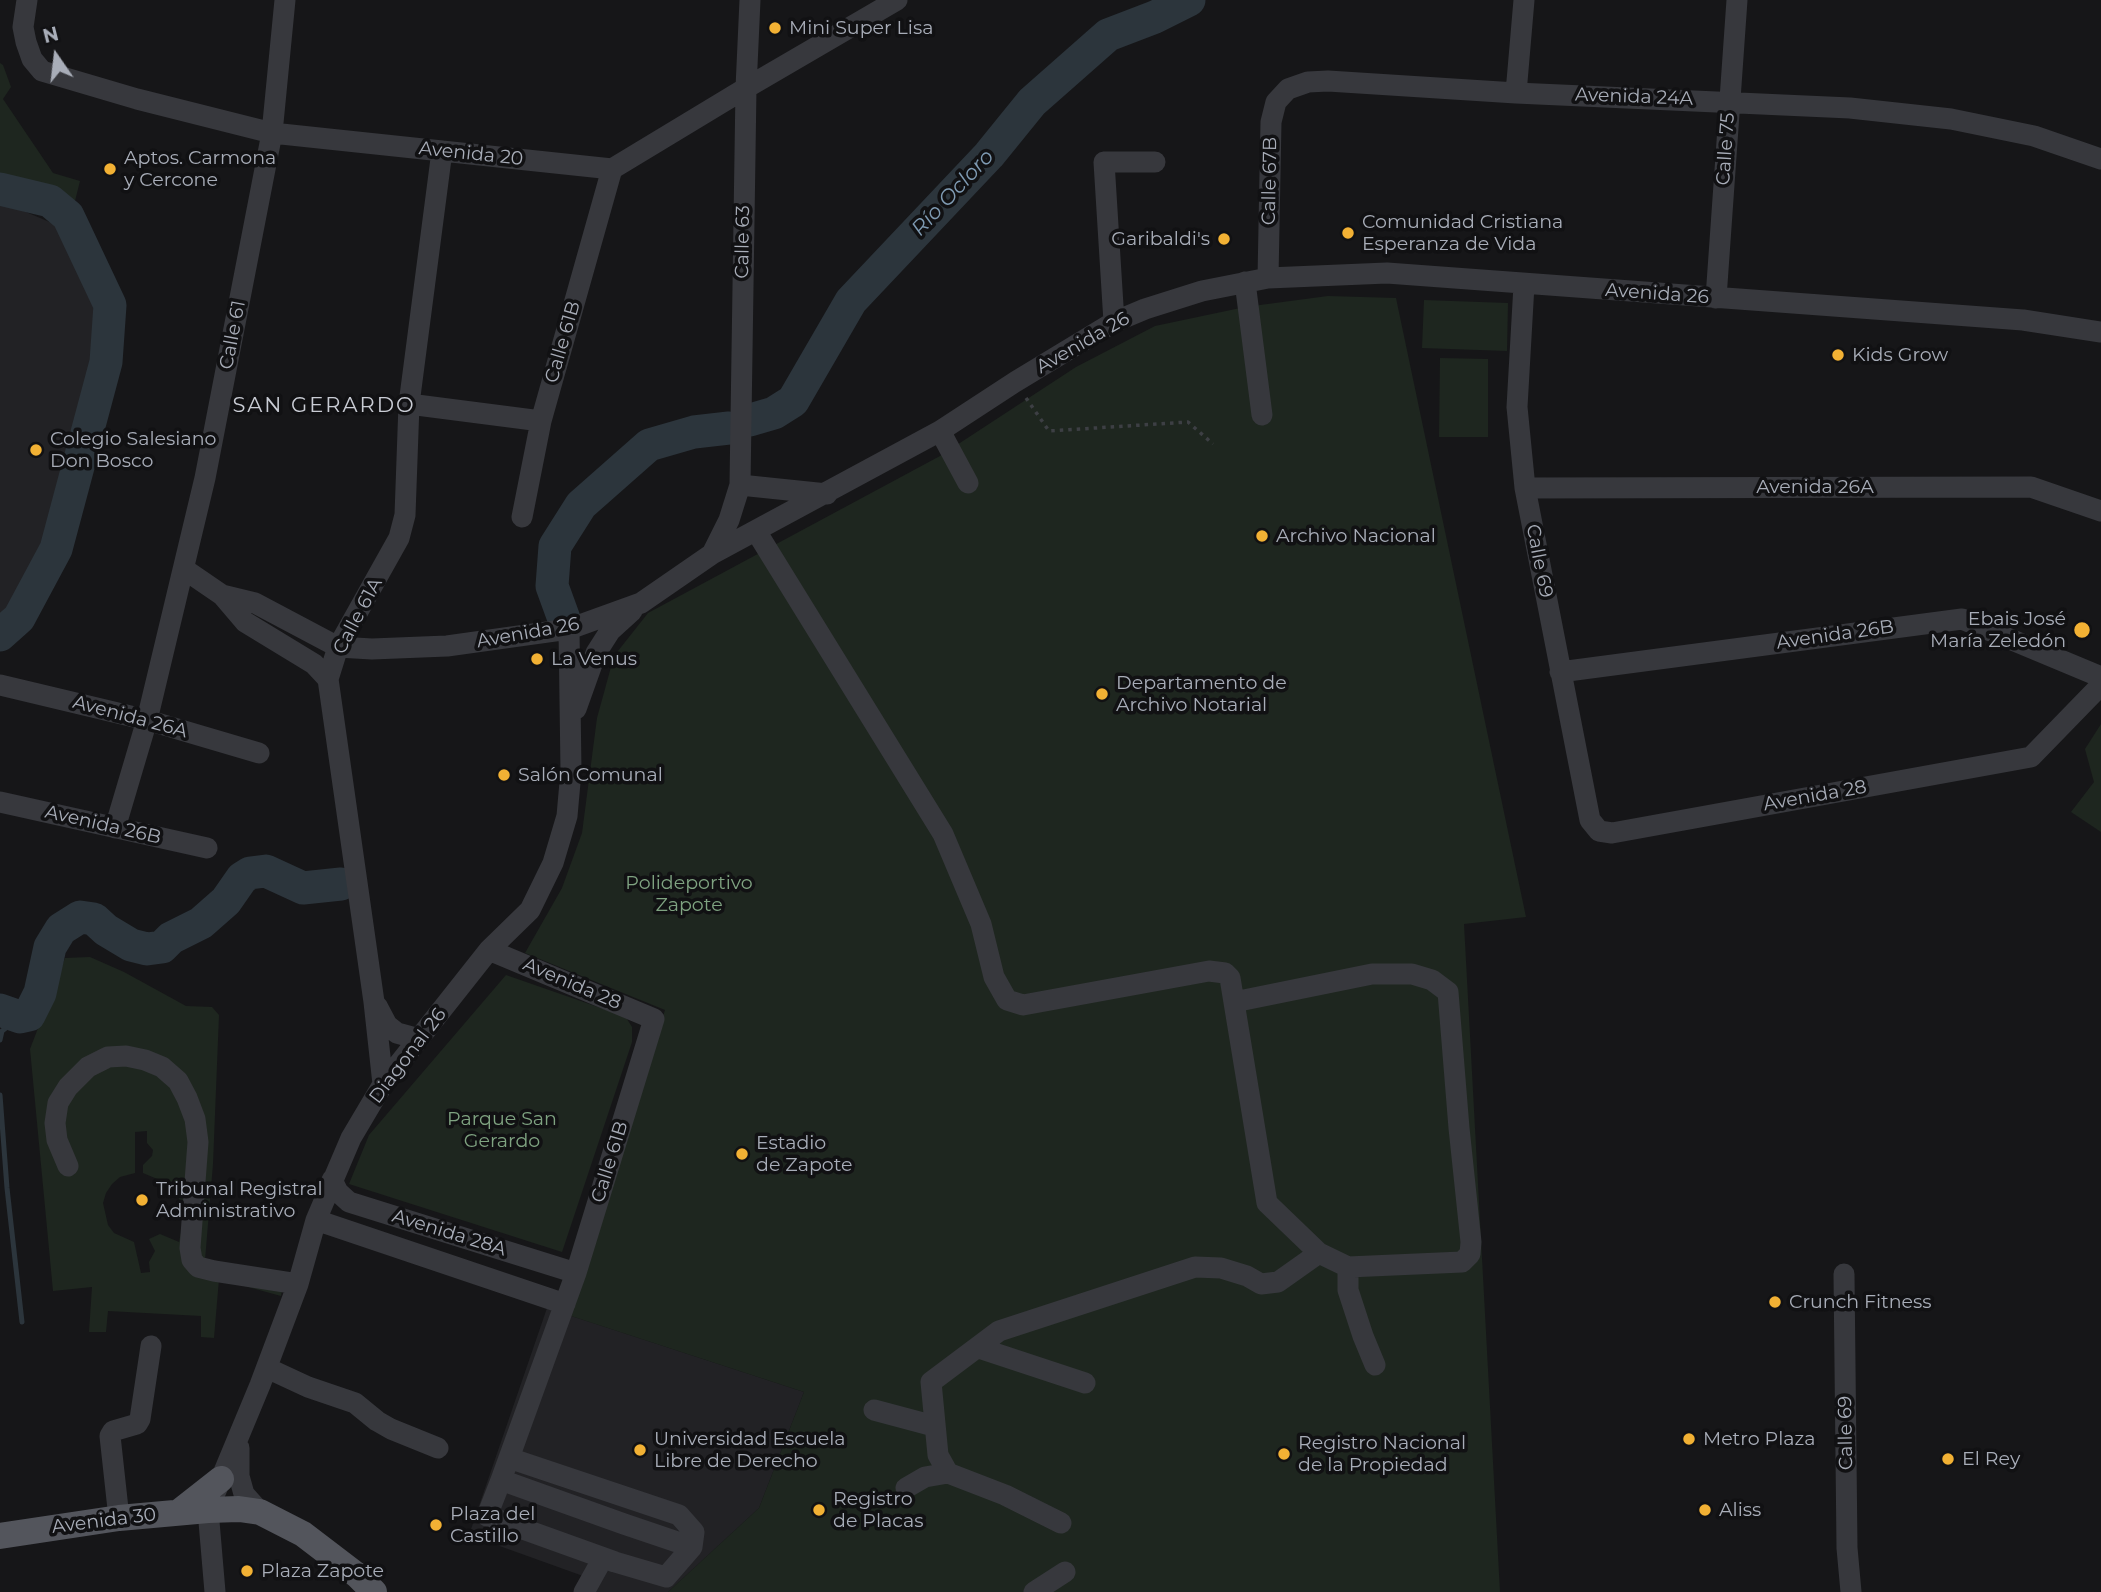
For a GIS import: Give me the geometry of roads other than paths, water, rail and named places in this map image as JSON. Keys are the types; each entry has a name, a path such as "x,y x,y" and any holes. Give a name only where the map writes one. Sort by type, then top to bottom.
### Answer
{"main road":[{"path":"179,1512 221,1479"},
{"name":"Avenida 30","path":"0,1536 179,1512 239,1509 260,1512"},
{"path":"260,1512 303,1534 358,1576 374,1592"}],"street":[{"name":"Avenida 20","path":"27,0 23,27 26,42 32,60 42,71 137,99 272,134 612,169"},
{"name":"Calle 61","path":"115,828 147,720 205,478 272,134 285,0"},
{"name":"Calle 63","path":"712,554 729,520 740,485 746,88 750,0"},
{"path":"612,169 897,0"},
{"path":"1516,93 1524,0"},
{"name":"Calle 75","path":"1716,298 1737,0"},
{"name":"Avenida 24A","path":"1288,89 1308,82 1328,81 1516,93 1729,100 1850,108 1951,119 2034,136 2101,159"},
{"name":"Calle 67B","path":"1268,278 1271,122 1276,102 1288,89"},
{"name":"Calle 61A","path":"383,1084 374,1002 328,679 338,648 399,538 405,515 409,404 442,151"},
{"path":"1114,322 1104,162 1155,162"},
{"name":"Calle 61B","path":"522,517 541,421 612,169"},
{"name":"Avenida 26","path":"222,595 255,603 338,648 447,646 569,629 641,603 712,554 940,431 1114,322 1202,291 1268,278 1387,274 2023,320 2101,332"},
{"path":"1245,282 1262,415"},
{"name":"Calle 69","path":"1524,285 1517,407 1525,488 1590,820 1599,831"},
{"path":"409,404 541,421"},
{"path":"940,431 968,483"},
{"path":"740,485 827,494"},
{"name":"Avenida 26A","path":"1525,488 2031,486 2101,511"},
{"path":"756,531 943,834 981,924 994,977 1007,1000 1023,1005 1034,1004 1209,971 1224,973 1230,978 1234,1002 1268,1203 1319,1253 1348,1267 1462,1262 1470,1254 1471,1242 1448,992 1432,980 1412,974 1372,974 1234,1002"},
{"name":"Avenida 26","path":"184,569 222,595 245,622 314,664 328,679"},
{"name":"Diagonal 26","path":"570,728 596,653 610,631 641,603"},
{"name":"Avenida 26B","path":"1560,672 1962,619 2101,677"},
{"name":"Diagonal 26","path":"208,1510 267,1368 298,1284 316,1220 351,1138 383,1084 489,950 530,910 552,863 567,816 571,771 569,629"},
{"name":"Avenida 26A","path":"0,685 147,720 259,753"},
{"name":"Avenida 28","path":"1599,831 1612,833 2031,757 2101,685"},
{"name":"Avenida 26B","path":"0,802 207,848"},
{"name":"Avenida 28","path":"489,950 654,1018"},
{"path":"374,1002 387,1025 397,1033 419,1039"},
{"name":"Calle 61B","path":"609,1560 487,1516 576,1273 654,1018"},
{"path":"68,1166 57,1140 55,1123 58,1103 68,1087 88,1068 108,1057 127,1056 162,1068 178,1081 195,1119 198,1142 190,1248 192,1259 198,1267 214,1271 298,1284"},
{"name":"Avenida 28A","path":"332,1180 338,1192 349,1202 576,1273"},
{"name":"Avenida 28A","path":"316,1220 565,1304"},
{"path":"948,1473 938,1455 931,1382 999,1331 1195,1267 1220,1268 1247,1276 1261,1284 1278,1282 1319,1253"},
{"path":"1348,1267 1348,1290 1376,1365"},
{"name":"Calle 69","path":"1844,1274 1847,1548 1851,1592"},
{"path":"119,1518 110,1436 113,1430 136,1424 140,1419 151,1346"},
{"path":"979,1348 1085,1383"},
{"path":"267,1368 308,1387 355,1403 376,1421 438,1448"},
{"path":"874,1410 934,1426"},
{"name":"Diagonal 26","path":"238,1439 239,1476 244,1494 260,1512"},
{"path":"509,1458 680,1515 694,1532 692,1547 666,1577 609,1560"},
{"path":"906,1488 925,1477 948,1473 1005,1495 1061,1523"},
{"path":"501,1480 692,1547"},
{"path":"208,1510 215,1592"},
{"path":"584,1592 609,1560"},
{"path":"599,1592 609,1560"},
{"path":"1034,1592 1065,1572"}],"waterway":[{"name":"Río Ocloro","path":"750,420 774,413 793,401 851,301 989,155 1032,102 1108,35 1155,17 1189,0"},
{"name":"Río Ocloro","path":"0,189 50,201 68,216 110,305 106,362 56,549 19,618 0,635"},
{"name":"Río Ocloro","path":"564,619 552,586 555,546 581,505 649,445 694,432 729,428"},
{"name":"Río Ocloro","path":"0,1010 20,1017 29,1015 40,993 50,947 61,929 80,917 94,919 106,930 131,945 147,949 162,947 171,938 201,923 226,901 242,878 250,873 266,871 303,888 341,884"},
{"path":"0,1040 2,1031 20,1017"},
{"path":"0,1095 22,1322"}],"place":[{"name":"Mini Super Lisa","path":"775,28"},
{"name":"Aptos. Carmona y Cercone","path":"110,169"},
{"name":"Comunidad Cristiana Esperanza de Vida","path":"1348,233"},
{"name":"Garibaldi's","path":"1224,239"},
{"name":"Kids Grow","path":"1838,355"},
{"name":"Colegio Salesiano Don Bosco","path":"36,450"},
{"name":"Archivo Nacional","path":"1262,536"},
{"name":"Ebais José María Zeledón","path":"2082,630"},
{"name":"La Venus","path":"537,659"},
{"name":"Departamento de Archivo Notarial","path":"1102,694"},
{"name":"Salón Comunal","path":"504,775"},
{"name":"Estadio de Zapote","path":"742,1154"},
{"name":"Tribunal Registral Administrativo","path":"142,1200"},
{"name":"Crunch Fitness","path":"1775,1302"},
{"name":"Metro Plaza","path":"1689,1439"},
{"name":"Universidad Escuela Libre de Derecho","path":"640,1450"},
{"name":"Registro Nacional de la Propiedad","path":"1284,1454"},
{"name":"El Rey","path":"1948,1459"},
{"name":"Registro de Placas","path":"819,1510"},
{"name":"Aliss","path":"1705,1510"},
{"name":"Plaza del Castillo","path":"436,1525"},
{"name":"Plaza Zapote","path":"247,1571"}],"district":[{"name":"SAN GERARDO","path":"324,406"}],"park label":[{"name":"Polideportivo Zapote","path":"689,894"},
{"name":"Parque San Gerardo","path":"502,1130"}]}
